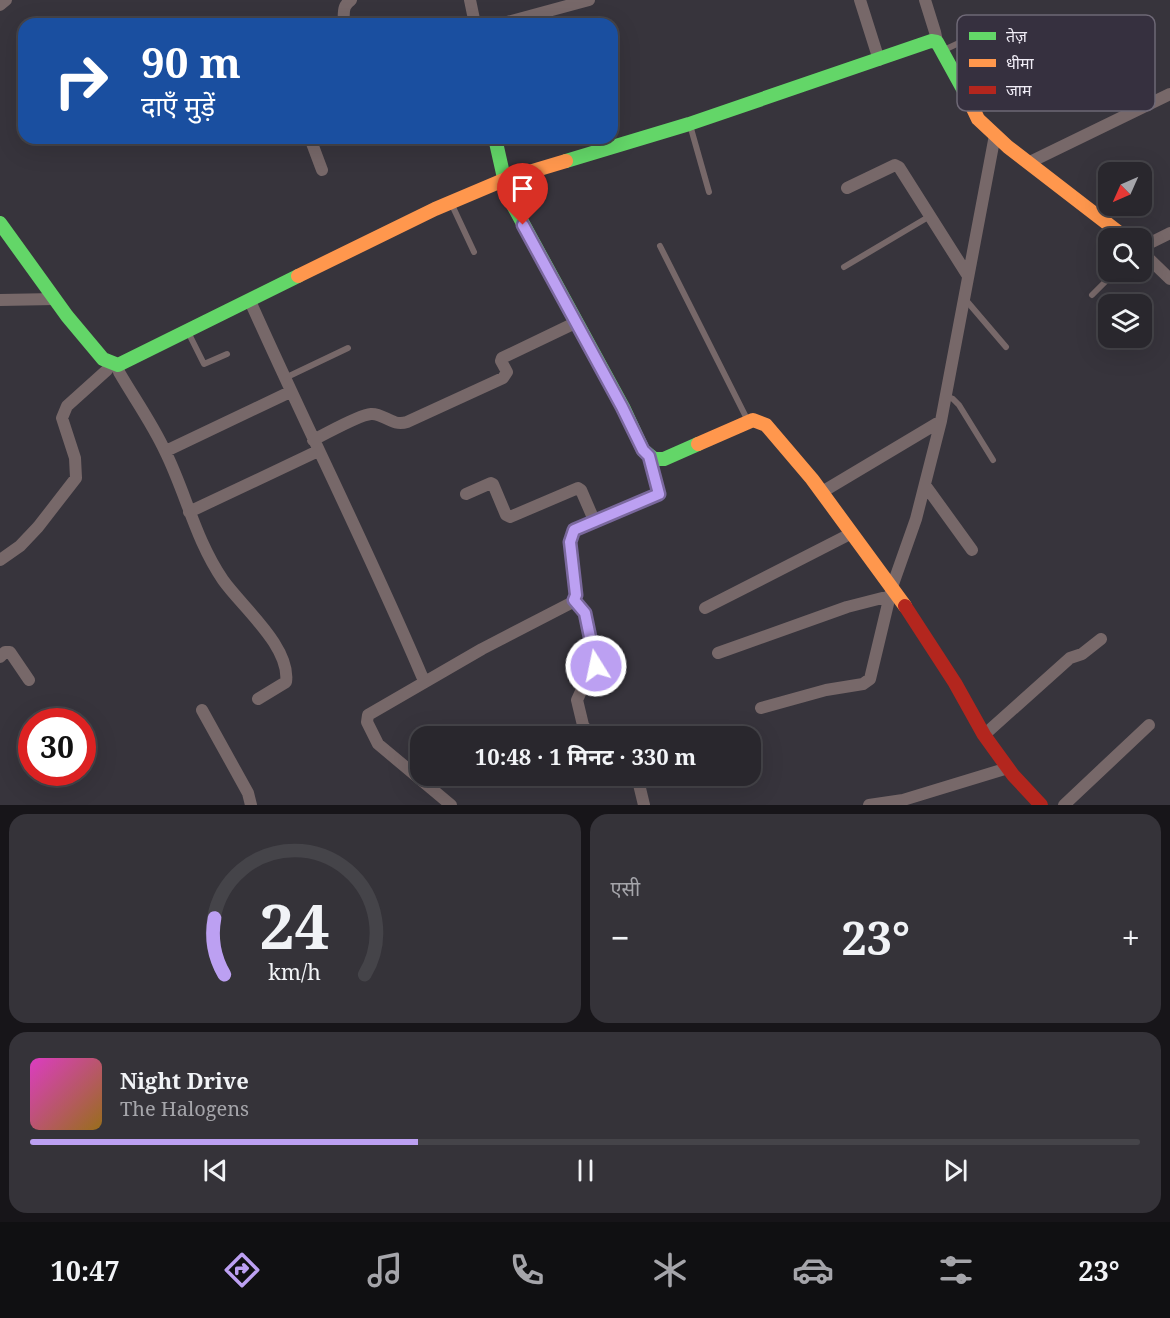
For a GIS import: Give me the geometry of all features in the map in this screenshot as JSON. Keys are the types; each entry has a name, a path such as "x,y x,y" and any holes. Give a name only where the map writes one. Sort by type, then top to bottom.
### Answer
{"street":[{"path":"0,5 6,0"},
{"path":"343,18 344,6 351,0"},
{"path":"470,0 474,18"},
{"path":"522,18 589,0"},
{"path":"860,0 879,60"},
{"path":"925,0 940,46 957,79"},
{"path":"0,560 20,546 38,527 76,478 75,458 62,414 67,406 114,365 250,301 300,274 506,178 690,124 931,41 940,46"},
{"path":"1155,101 1170,94"},
{"path":"974,111 978,119 995,135 1113,228"},
{"path":"1029,163 1135,111"},
{"path":"761,708 826,690 867,682 872,674 891,592 916,519 941,421 995,135"},
{"path":"312,144 322,170"},
{"path":"497,144 506,178 506,187 514,207 643,450 654,459 664,459 753,420 766,425 822,492 852,533 955,683 984,735 1008,768 1041,805"},
{"path":"847,188 897,165 968,276"},
{"path":"0,223 55,299 103,359 114,365 119,372 166,451 189,512 223,580 274,643 284,661 286,682 258,699"},
{"path":"1152,242 1170,233"},
{"path":"1152,262 1170,279"},
{"path":"0,300 55,299"},
{"path":"250,301 290,392 398,618 424,681"},
{"path":"189,512 371,414 377,414 394,423 407,422 503,378 507,372 501,361 502,358 575,323"},
{"path":"166,451 290,392"},
{"path":"822,492 941,421"},
{"path":"451,805 378,744 367,722 368,715 424,681 574,600 576,595 570,542 574,530 659,494 649,456"},
{"path":"466,494 493,484 506,515 510,517 578,488 594,520"},
{"path":"925,485 972,550"},
{"path":"705,608 852,533"},
{"path":"718,653 891,592"},
{"path":"574,600 585,613 596,666 593,679 578,694 577,700 584,726"},
{"path":"984,735 1070,658 1082,654 1101,639"},
{"path":"0,657 5,652 9,652 29,680"},
{"path":"202,710 248,793 251,805"},
{"path":"1064,805 1149,725"},
{"path":"869,805 905,803 1008,768"},
{"path":"639,786 644,805"}],"lane":[{"path":"940,46 957,39"},
{"path":"690,124 709,192"},
{"path":"451,202 474,252"},
{"path":"844,267 930,216"},
{"path":"660,246 748,422"},
{"path":"1092,295 1105,282"},
{"path":"964,298 1006,347"},
{"path":"188,331 204,364 227,354"},
{"path":"284,378 348,348"},
{"path":"946,396 959,405 993,460"}],"traffic: fast":[{"path":"566,161 689,124 931,41 937,42 957,78"},
{"path":"496,144 506,187 514,207 623,407 643,450 654,459 664,459 698,444"},
{"path":"0,223 67,316 103,359 118,365 298,276"}],"traffic: slow":[{"path":"974,111 978,119 1008,147 1113,228"},
{"path":"298,276 435,209 506,179 566,161"},
{"path":"698,444 753,420 766,425 812,479 905,606"}],"traffic: jam":[{"path":"905,606 955,683 984,735 1013,775 1041,805"}],"route":[{"path":"523,225 643,450 649,456 659,494 581,525 574,530 570,542 576,595 574,600 585,613 589,625 596,666"}]}
